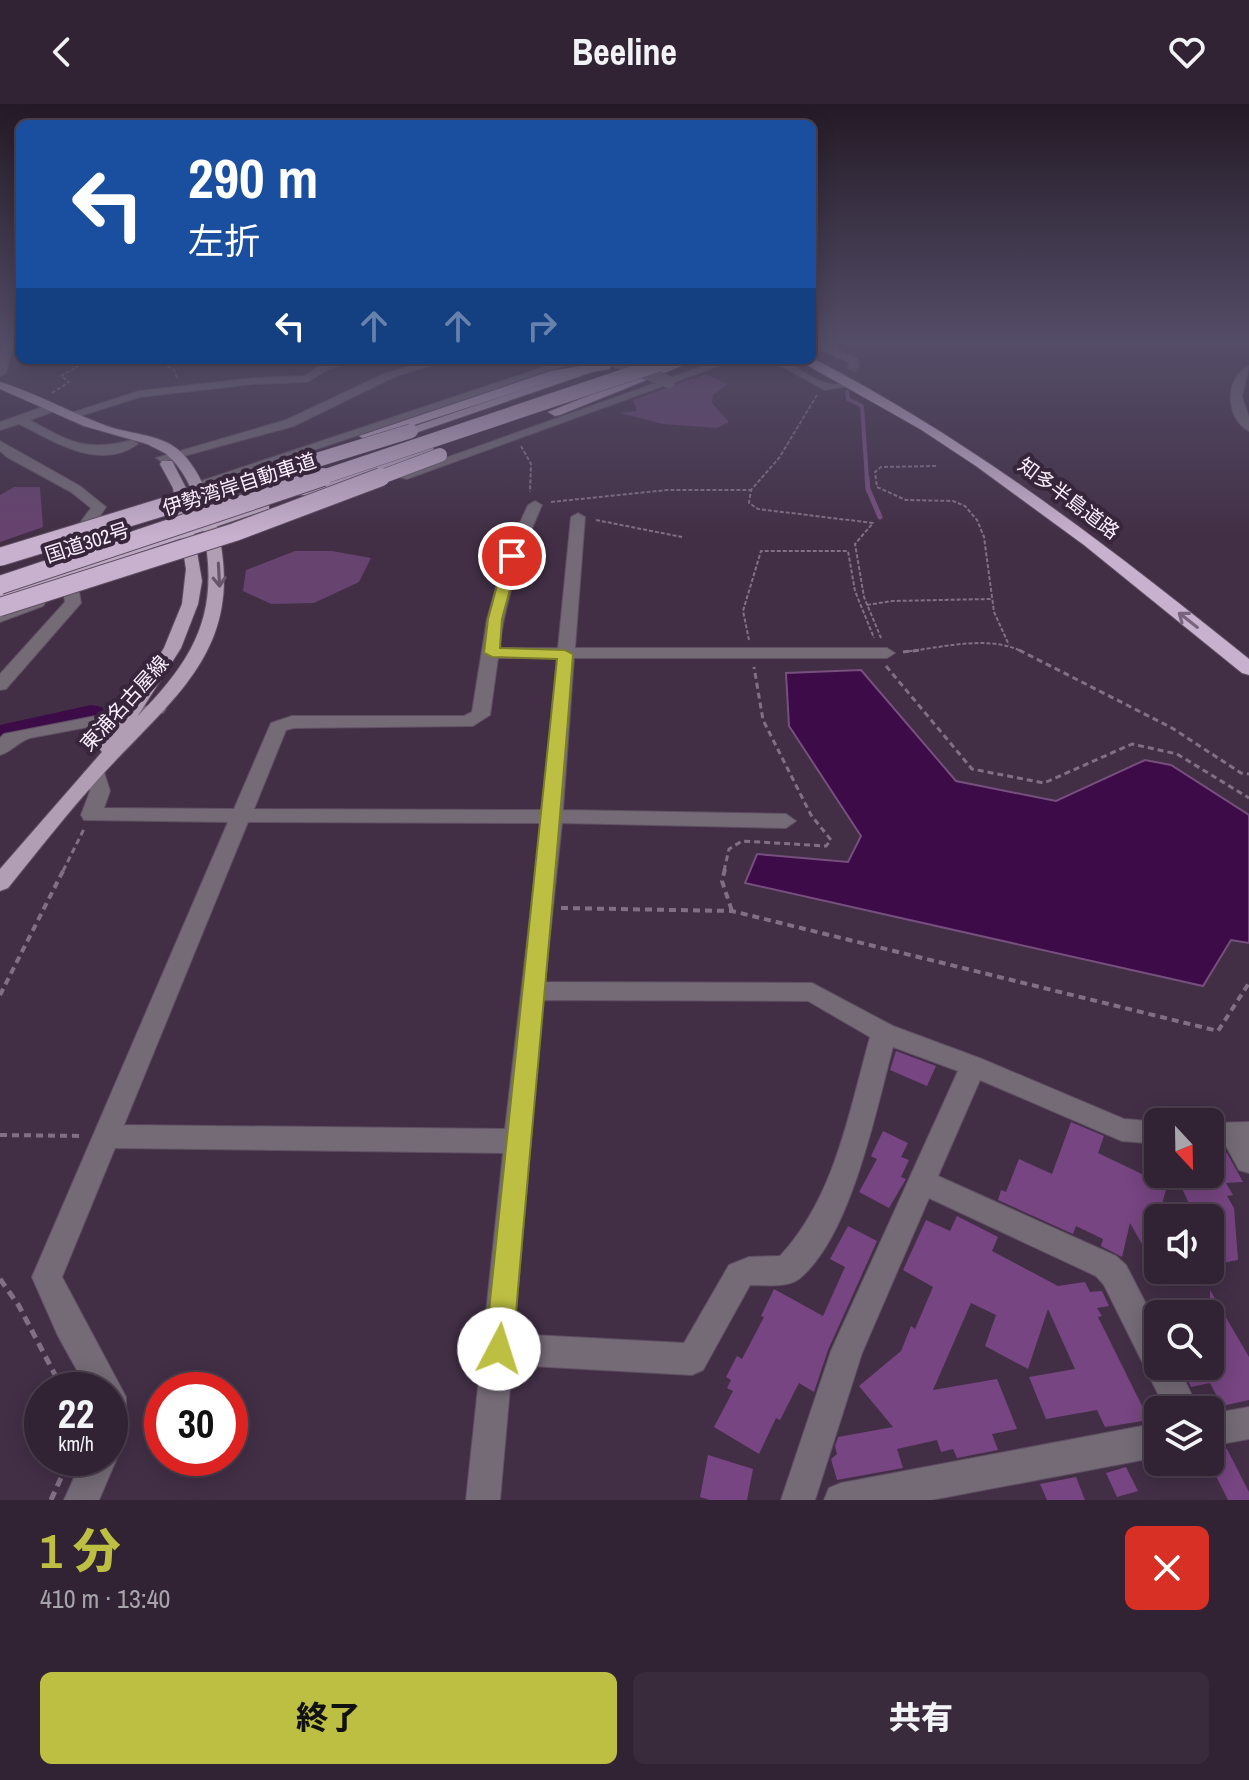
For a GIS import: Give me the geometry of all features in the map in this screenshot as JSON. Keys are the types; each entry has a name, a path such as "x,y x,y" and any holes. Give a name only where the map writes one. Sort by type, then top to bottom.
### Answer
{"highway":[{"path":"0,546 457,406"},
{"name":"国道302号","path":"0,559 182,504 199,491 466,406"},
{"path":"0,559 498,406"},
{"name":"伊勢湾岸自動車道","path":"0,571 500,406"},
{"name":"伊勢湾岸自動車道","path":"0,585 514,406"},
{"path":"0,604 331,487 530,406"},
{"name":"国道302号","path":"0,594 554,406"},
{"path":"0,604 247,528 570,406"},
{"name":"知多半島道路","path":"893,406 998,471 1249,669"},
{"name":"知多半島道路","path":"912,406 988,451 1092,524 1249,649"}],"main road":[{"name":"東浦名古屋線","path":"0,883 94,772 179,684 203,645 214,616 220,568 199,491 169,456 47,406"},
{"name":"東浦名古屋線","path":"94,772 129,712 169,655 185,622 195,578 185,533 180,482 169,456"}],"street":[{"path":"71,415 100,406"},
{"path":"169,456 290,423 325,406"},
{"path":"199,491 443,406"},
{"path":"390,480 599,406"},
{"path":"1239,406 1249,427"},
{"path":"0,426 51,408"},
{"path":"18,419 56,441 96,452 126,439"},
{"path":"0,445 18,461 85,493 99,507 78,535 66,572 73,603 0,685"},
{"path":"96,1372 47,1277 109,1136 278,727 292,722 467,722 481,715 495,619 512,556 535,505"},
{"path":"483,1500 532,991 552,818 578,517"},
{"path":"0,617 189,552"},
{"path":"492,653 883,653"},
{"path":"5,739 129,712 157,709"},
{"path":"94,772 100,791 91,815 786,821"},
{"path":"532,991 812,992 884,1033 973,1066 1122,1130 1144,1131"},
{"path":"499,1349 692,1359 740,1275 749,1271 787,1270 809,1245 824,1221 831,1208 884,1033"},
{"path":"798,1500 847,1351 973,1066"},
{"path":"1231,1135 1249,1161"},
{"path":"109,1136 517,1141"},
{"path":"923,1182 1106,1266 1115,1275 1144,1332"},
{"path":"1224,1427 1249,1423"},
{"path":"841,1500 1144,1443"},
{"path":"81,1500 92,1476"}],"path":[{"path":"812,406 779,458 751,490 749,503 758,509 873,523 855,544 867,605 888,670 972,769 1044,783 1132,744 1177,754 1249,798"},
{"path":"515,435 531,464 530,500 535,505 667,490 751,490"},
{"path":"936,466 881,467 875,472 877,487 909,501 950,502 967,508 980,529 998,626 1009,645"},
{"path":"578,517 682,537"},
{"path":"732,911 722,881 729,849 742,841 826,846 831,840 811,815 763,720 743,611 761,551 848,551 855,591 883,653"},
{"path":"867,605 892,601 992,599"},
{"path":"883,653 930,651 987,643 1009,645 1172,728 1241,773 1249,774"},
{"path":"0,995 91,815"},
{"path":"541,907 732,911 1218,1031 1249,983"},
{"path":"0,1135 109,1136"},
{"path":"0,1279 28,1318 52,1372"},
{"path":"51,1500 62,1476"}],"shaded area":[{"path":"635,406 715,406 729,422 717,428 663,424 620,413 637,411"},
{"path":"14,487 40,487 43,527 0,542 0,495"},
{"path":"295,551 332,551 371,558 359,582 314,603 271,604 243,591 246,570"},
{"path":"861,670 956,781 1056,801 1145,760 1171,765 1249,815 1249,943 1231,940 1203,986 745,883 757,854 848,862 861,836 789,726 786,673"}],"building":[{"path":"896,1051 936,1066 927,1086 890,1070"},
{"path":"1071,1122 1104,1136 1098,1153 1144,1175 1144,1188 1166,1188 1162,1204 1144,1204 1144,1248 1130,1223 1122,1257 1101,1246 1103,1239 1076,1226 1073,1234 998,1200 1001,1190 1006,1192 1019,1159 1052,1174"},
{"path":"883,1131 908,1143 901,1157 909,1160 901,1177 906,1179 889,1208 859,1192 877,1159 871,1156"},
{"path":"1224,1153 1227,1153 1243,1182 1226,1183 1233,1195 1227,1196 1234,1208 1238,1260 1224,1262 1224,1204 1189,1204 1182,1188 1224,1188"},
{"path":"957,1216 998,1237 992,1251 1058,1286 1085,1282 1090,1292 1102,1291 1109,1306 1097,1308 1102,1316 1098,1317 1144,1410 1144,1421 1105,1427 1097,1410 1046,1419 1029,1377 1075,1369 1048,1309 1028,1369 985,1346 996,1315 971,1303 933,1390 997,1379 1017,1429 992,1434 998,1450 957,1458 953,1449 941,1452 937,1440 897,1449 903,1468 837,1480 831,1459 837,1454 835,1446 838,1437 893,1427 859,1386 901,1351 911,1326 915,1329 933,1287 903,1270 926,1220 950,1231"},
{"path":"848,1226 877,1241 828,1350 814,1392 799,1383 780,1420 776,1418 759,1454 714,1427 733,1391 727,1388 731,1380 726,1377 737,1356 742,1359 764,1317 761,1316 774,1289 823,1316 845,1267 830,1259"},
{"path":"1224,1314 1249,1357 1249,1400 1224,1406 1224,1396 1217,1396 1210,1383 1191,1387 1188,1380 1224,1380"},
{"path":"1227,1449 1249,1492 1249,1500 1228,1500 1216,1476 1224,1476 1224,1450"},
{"path":"708,1455 753,1469 747,1500 700,1497"},
{"path":"1126,1467 1138,1491 1117,1497 1106,1473"},
{"path":"1076,1477 1085,1500 1047,1500 1040,1484"}],"waterway":[{"path":"862,406 867,479"},
{"path":"867,477 868,489 880,517"},
{"path":"0,737 16,730 91,714"}],"route":[{"path":"499,1349 517,1141 552,818 565,654 492,653 495,619 512,556"}]}
